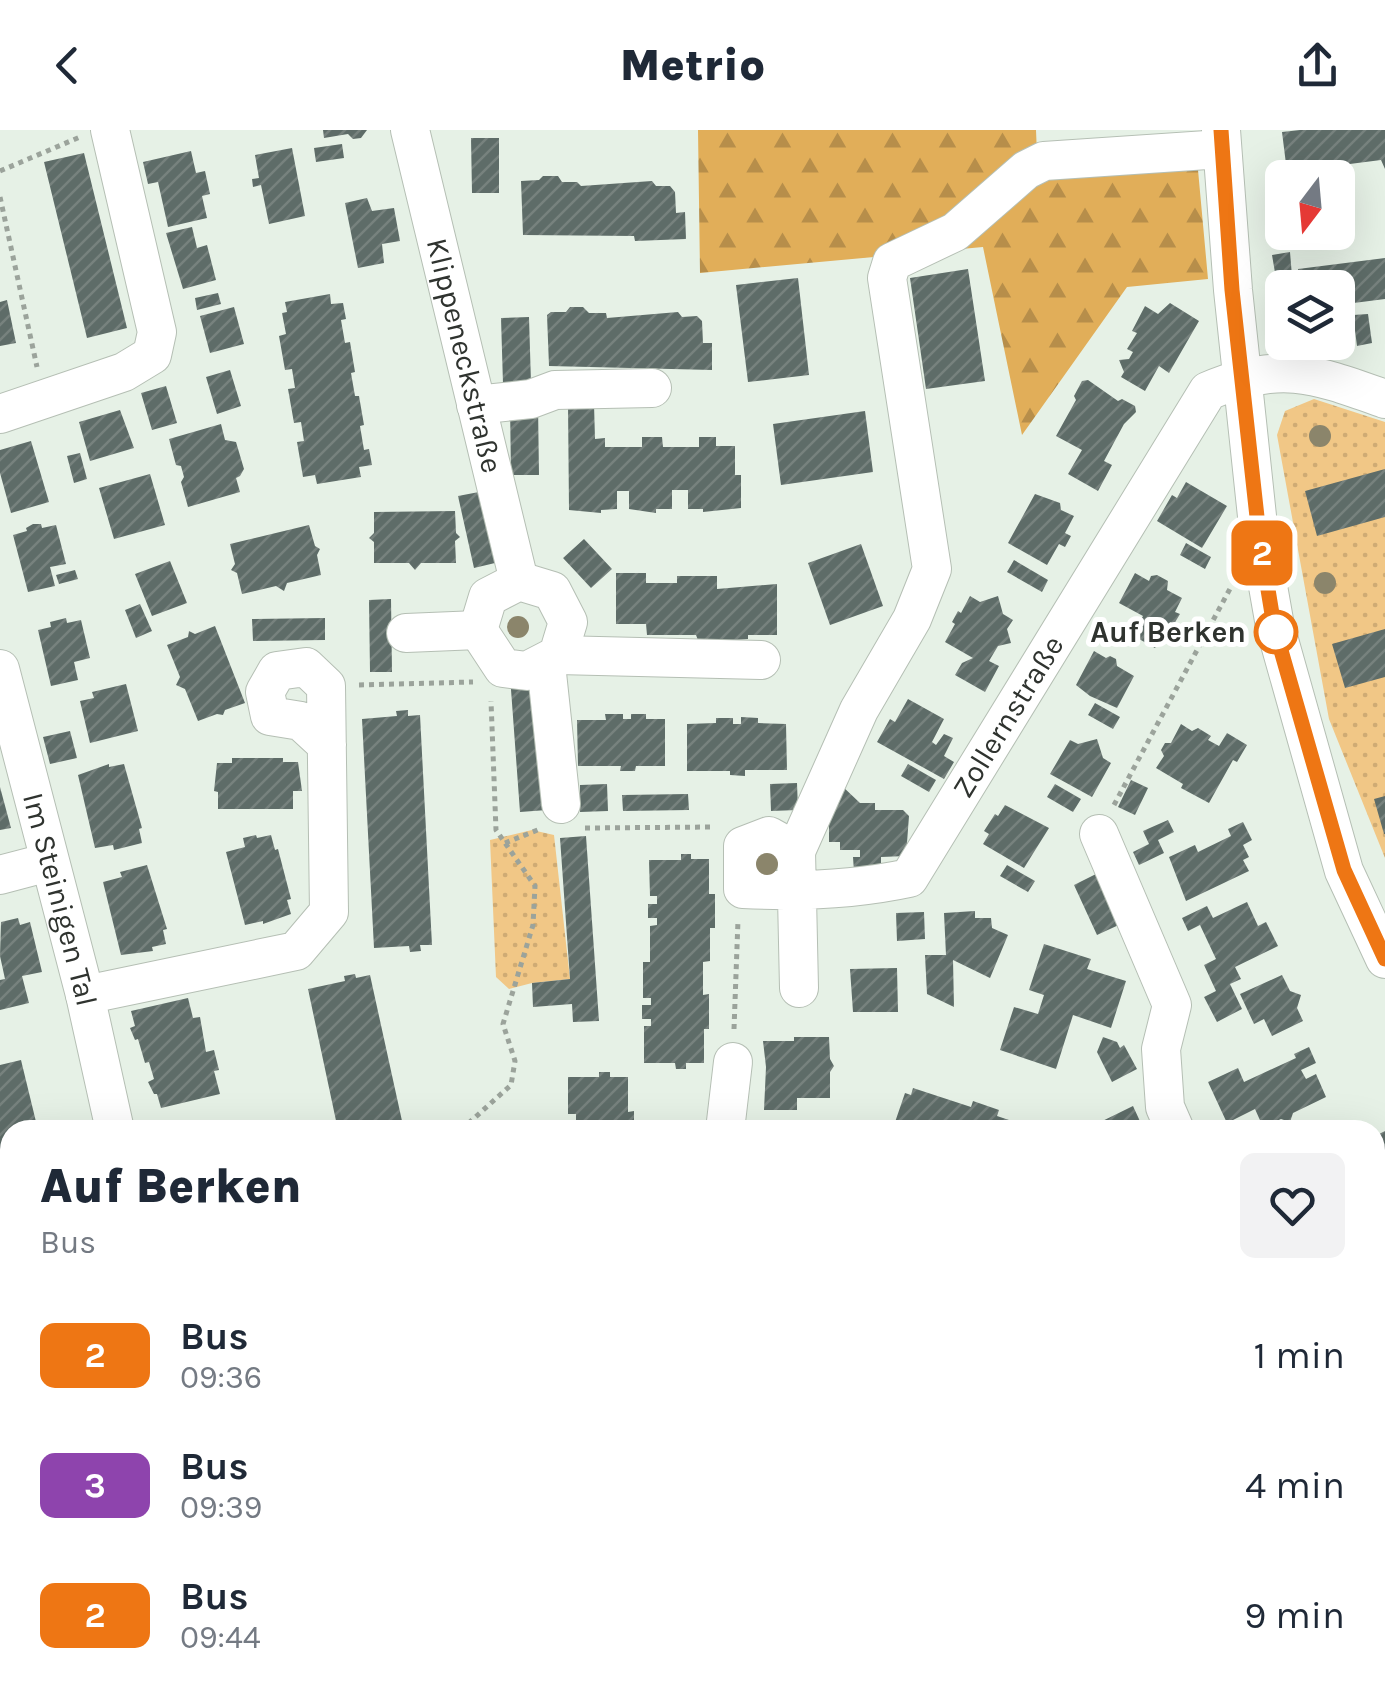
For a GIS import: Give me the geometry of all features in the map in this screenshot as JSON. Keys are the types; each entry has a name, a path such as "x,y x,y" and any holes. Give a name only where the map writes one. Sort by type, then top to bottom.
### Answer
{"street":[{"name":"Klippeneckstraße","path":"410,130 519,581"},
{"path":"0,414 124,372 152,355 157,332 95,133"},
{"path":"799,988 796,851 859,710 912,620 932,569 888,278 892,262 955,232 1026,170 1044,161 1222,140 1259,535 1274,626 1344,870 1385,960"},
{"path":"1243,376 1281,371 1322,376 1385,399"},
{"name":"Zollernstraße","path":"743,889 797,892 864,888 910,878 1186,421 1208,391 1243,376"},
{"path":"476,405 532,398 555,390 652,388"},
{"path":"562,820 552,660 568,622 552,592 519,581 488,597 478,630 497,675 527,671 552,660 761,660"},
{"path":"406,633 478,630"},
{"path":"85,995 296,951 330,912 326,686 306,667 276,670 264,692 270,716 301,721 327,745"},
{"name":"Im Steinigen Tal","path":"0,669 85,995 113,1120"},
{"path":"1099,834 1172,1005 1161,1049 1165,1108 1170,1120"},
{"path":"743,889 743,846 769,836 796,851"},
{"path":"0,875 48,862"},
{"path":"727,1120 733,1062"}],"path":[{"path":"0,170 95,133"},
{"path":"0,197 44,399"},
{"path":"1099,834 1259,535"},
{"path":"326,686 497,675 496,830 535,886 533,924 503,1024 515,1061 511,1086 472,1120"},
{"path":"506,843 562,820 744,827 752,842"},
{"path":"733,1062 738,904 743,889"}],"shaded area":[{"path":"1314,399 1385,422 1385,858 1329,719 1277,435 1285,411"},
{"path":"532,830 554,835 570,979 509,989 496,977 490,840"}],"green space":[{"path":"698,130 1036,130 1037,154 1196,148 1208,279 1127,287 1022,435 983,247 700,273"}],"building":[{"path":"323,130 367,130 361,138 353,139 348,134 324,138"},
{"path":"1385,130 1385,169 1381,160 1355,163 1355,160 1286,160 1282,132"},
{"path":"471,138 499,138 499,193 472,193"},
{"path":"342,144 344,158 316,162 314,148"},
{"path":"292,148 305,216 269,224 261,185 253,187 252,179 259,178 255,155"},
{"path":"191,151 196,173 205,171 210,194 202,196 207,218 168,227 158,182 148,184 143,162"},
{"path":"84,153 127,328 87,338 44,162"},
{"path":"543,176 558,176 562,182 577,182 581,186 652,181 656,186 670,186 675,192 676,213 685,212 686,239 635,241 634,236 523,235 521,181 539,180"},
{"path":"367,198 372,211 394,208 400,241 382,244 384,263 358,268 345,203"},
{"path":"192,227 197,248 207,245 216,280 183,289 166,233"},
{"path":"1290,252 1292,270 1275,270 1272,255"},
{"path":"1385,258 1385,299 1355,303 1355,270 1298,269"},
{"path":"968,269 985,381 926,389 910,278"},
{"path":"798,278 809,375 748,382 736,285"},
{"path":"218,293 221,304 197,310 195,298"},
{"path":"330,294 331,304 343,303 346,319 341,320 345,343 350,342 355,372 351,373 364,425 360,426 364,450 369,449 372,465 359,467 361,477 317,484 315,475 303,477 297,442 304,441 301,422 294,423 288,389 295,388 292,369 285,370 279,336 286,334 282,313 287,312 285,302"},
{"path":"7,300 16,343 0,346 0,302"},
{"path":"1170,303 1199,321 1169,373 1159,366 1145,391 1121,377 1124,372 1119,360 1129,359 1133,352 1127,349 1137,333 1132,331 1145,306 1158,314"},
{"path":"234,307 244,344 210,353 200,316"},
{"path":"570,307 606,313 607,318 678,312 682,317 697,316 702,321 703,343 712,343 712,370 549,366 547,315 566,312"},
{"path":"1368,314 1372,343 1357,346 1355,315"},
{"path":"529,317 531,383 503,384 501,318"},
{"path":"230,370 241,406 217,414 206,377"},
{"path":"1088,380 1118,401 1122,399 1135,406 1136,412 1124,424 1104,461 1112,465 1098,491 1068,474 1082,450 1056,436 1082,381"},
{"path":"166,386 177,423 152,430 141,393"},
{"path":"568,404 594,404 595,439 605,438 605,447 642,447 642,437 662,437 663,447 699,447 699,437 716,437 716,446 735,446 735,475 741,475 741,508 703,512 688,509 688,490 672,490 672,509 656,509 656,513 629,509 629,491 617,491 617,509 601,513 569,510"},
{"path":"510,405 538,405 539,475 511,475"},
{"path":"120,410 134,448 90,461 79,422"},
{"path":"865,411 873,472 781,485 773,424"},
{"path":"221,424 225,440 236,442 244,469 236,478 240,492 188,507 181,466 176,465 169,439"},
{"path":"31,441 49,502 11,513 0,473 0,450"},
{"path":"80,453 87,479 74,483 67,456"},
{"path":"1385,469 1385,517 1317,536 1305,491"},
{"path":"150,474 165,525 114,539 99,488"},
{"path":"1186,482 1227,506 1202,548 1157,521 1172,495 1177,498"},
{"path":"479,492 495,563 474,568 458,496"},
{"path":"1035,494 1060,503 1061,510 1074,516 1065,533 1071,536 1065,547 1059,544 1047,565 1008,543"},
{"path":"455,511 456,533 460,537 455,541 456,563 421,563 415,570 409,563 374,563 374,542 369,538 374,533 374,512"},
{"path":"33,524 41,524 42,528 56,525 66,564 50,567 55,586 28,592 13,535 27,531"},
{"path":"309,525 315,546 320,549 317,555 321,575 287,583 284,591 276,586 242,594 237,573 231,570 235,564 230,544"},
{"path":"584,539 612,569 591,588 563,558"},
{"path":"1186,543 1211,557 1205,569 1180,555"},
{"path":"861,544 883,606 830,625 808,563"},
{"path":"1014,560 1048,580 1042,592 1007,572"},
{"path":"170,561 187,603 152,616 135,574"},
{"path":"75,570 78,579 59,584 56,575"},
{"path":"616,573 646,573 646,583 677,583 677,576 717,576 717,589 777,584 777,635 699,643 696,635 647,635 646,624 616,624"},
{"path":"1135,573 1149,581 1157,575 1168,581 1167,590 1182,598 1175,612 1180,614 1174,624 1170,622 1155,648 1132,635 1143,616 1119,603"},
{"path":"970,596 980,602 998,596 1003,614 1013,620 1007,629 1011,643 998,646 989,661 999,666 985,692 955,675 962,663 973,658 945,642 955,624 952,622"},
{"path":"391,599 392,672 370,672 369,600"},
{"path":"140,604 152,631 136,638 125,610"},
{"path":"66,618 67,623 81,620 90,658 74,662 78,680 51,686 38,630"},
{"path":"325,618 325,640 253,641 252,619"},
{"path":"215,626 245,703 225,710 223,715 198,721 185,689 176,685 180,677 167,645 188,637 189,631 195,634"},
{"path":"1385,629 1385,677 1345,688 1332,644"},
{"path":"1094,651 1116,659 1117,666 1134,676 1117,708 1076,685"},
{"path":"537,674 547,810 520,812 510,676"},
{"path":"126,684 138,731 90,743 80,701 94,698 92,692"},
{"path":"908,699 944,719 932,742 936,745 944,734 953,738 944,756 954,762 944,779 877,742"},
{"path":"1095,703 1120,717 1113,729 1088,715"},
{"path":"408,710 408,716 420,715 432,945 420,945 421,951 410,952 409,946 374,948 362,719 397,716 396,711"},
{"path":"605,714 623,714 623,719 631,719 631,714 646,714 646,719 665,719 665,766 636,766 635,771 620,771 621,766 578,766 577,720 606,720"},
{"path":"741,717 758,718 758,723 786,724 787,770 745,770 745,776 730,775 730,771 687,771 687,724 733,718 733,724 741,724"},
{"path":"1181,724 1192,731 1198,728 1219,746 1227,733 1247,745 1237,762 1233,760 1209,803 1156,768 1164,756 1161,750 1165,743 1171,743"},
{"path":"70,731 77,758 50,764 43,737"},
{"path":"1097,739 1103,758 1111,763 1092,797 1050,774 1070,740 1078,744"},
{"path":"232,758 283,758 283,762 298,762 302,791 293,791 293,809 218,809 218,792 214,791 217,763 232,763"},
{"path":"109,764 124,764 142,828 142,843 114,850 113,845 95,848 78,775"},
{"path":"908,764 936,780 929,792 901,776"},
{"path":"1131,780 1148,788 1135,815 1118,807"},
{"path":"797,783 798,810 771,811 770,784"},
{"path":"607,784 608,811 580,812 580,785"},
{"path":"1055,784 1081,799 1073,812 1047,797"},
{"path":"841,785 860,803 875,803 875,810 903,810 909,816 906,856 881,857 881,872 854,872 853,857 860,857 860,850 840,850 840,842 829,842 829,798"},
{"path":"0,787 11,828 0,830"},
{"path":"688,794 689,810 623,811 622,795"},
{"path":"1385,796 1385,834 1384,834 1374,799"},
{"path":"1005,805 1049,828 1024,868 983,844 989,834 984,831"},
{"path":"1168,820 1174,832 1158,840 1164,853 1139,865 1133,852 1149,844 1143,831"},
{"path":"1243,822 1252,840 1243,845 1249,857 1243,860 1249,871 1186,901 1169,857 1195,845 1198,852 1231,836 1228,829"},
{"path":"271,835 275,850 278,849 291,914 263,924 245,925 226,852 245,847 243,838"},
{"path":"586,836 599,1021 573,1022 572,1004 533,1007 532,983 570,979 560,838"},
{"path":"681,854 691,854 691,859 709,859 709,894 715,894 715,928 710,928 710,961 703,962 703,995 709,994 704,1063 686,1063 686,1069 676,1069 675,1063 644,1063 644,1026 651,1026 651,1019 642,1019 642,1005 651,1005 651,998 643,998 643,962 650,962 650,926 657,925 657,918 648,918 648,904 657,904 657,896 650,896 649,860 681,860"},
{"path":"147,865 167,929 163,930 166,944 152,947 153,951 121,955 103,882 122,877 120,872"},
{"path":"1007,865 1035,881 1028,892 1000,876"},
{"path":"1100,872 1123,923 1097,935 1074,885"},
{"path":"1247,902 1258,926 1266,922 1278,946 1235,967 1241,979 1230,984 1242,1009 1217,1022 1204,997 1216,991 1204,965 1216,959 1200,925 1188,931 1182,918 1207,906 1213,918"},
{"path":"975,911 975,918 991,918 992,928 1008,935 990,978 953,960 954,1007 927,994 925,955 946,955 944,913"},
{"path":"924,912 925,939 897,941 896,913"},
{"path":"18,918 20,925 30,922 42,972 22,976 29,1003 0,1010 0,980 5,979 0,956 1,922"},
{"path":"1044,944 1091,959 1087,969 1126,981 1111,1028 1073,1015 1056,1069 1000,1050 1014,1007 1038,1014 1044,995 1029,990"},
{"path":"897,968 898,1012 853,1012 850,969"},
{"path":"370,975 402,1120 336,1120 308,989 345,981 344,976"},
{"path":"1282,975 1290,991 1301,995 1297,1008 1303,1021 1272,1036 1264,1019 1254,1024 1240,994"},
{"path":"188,998 193,1018 200,1017 206,1052 214,1050 220,1094 161,1108 148,1082 154,1079 149,1062 145,1063 138,1039 135,1040 130,1028 135,1026 131,1011"},
{"path":"794,1037 829,1037 834,1066 830,1072 830,1098 797,1098 797,1110 764,1110 763,1041 794,1041"},
{"path":"1103,1037 1117,1042 1120,1048 1124,1045 1137,1069 1112,1082 1097,1052"},
{"path":"1309,1047 1316,1063 1301,1070 1306,1079 1316,1074 1326,1097 1293,1113 1291,1120 1260,1120 1255,1109 1226,1120 1208,1082 1238,1068 1244,1082 1296,1058 1294,1054"},
{"path":"21,1060 36,1120 0,1120 0,1065"},
{"path":"599,1072 610,1072 610,1077 628,1077 628,1112 634,1111 634,1120 576,1120 576,1114 568,1114 568,1077 599,1077"},
{"path":"913,1088 971,1107 973,1101 999,1110 997,1116 1009,1120 896,1120 905,1093 911,1095"},
{"path":"1133,1106 1139,1120 1104,1120"}],"bus line":[{"name":"2","path":"1221,130 1232,290 1259,535 1274,626 1344,870 1385,959"}],"place":[{"name":"Auf Berken","path":"1276,632"}]}
